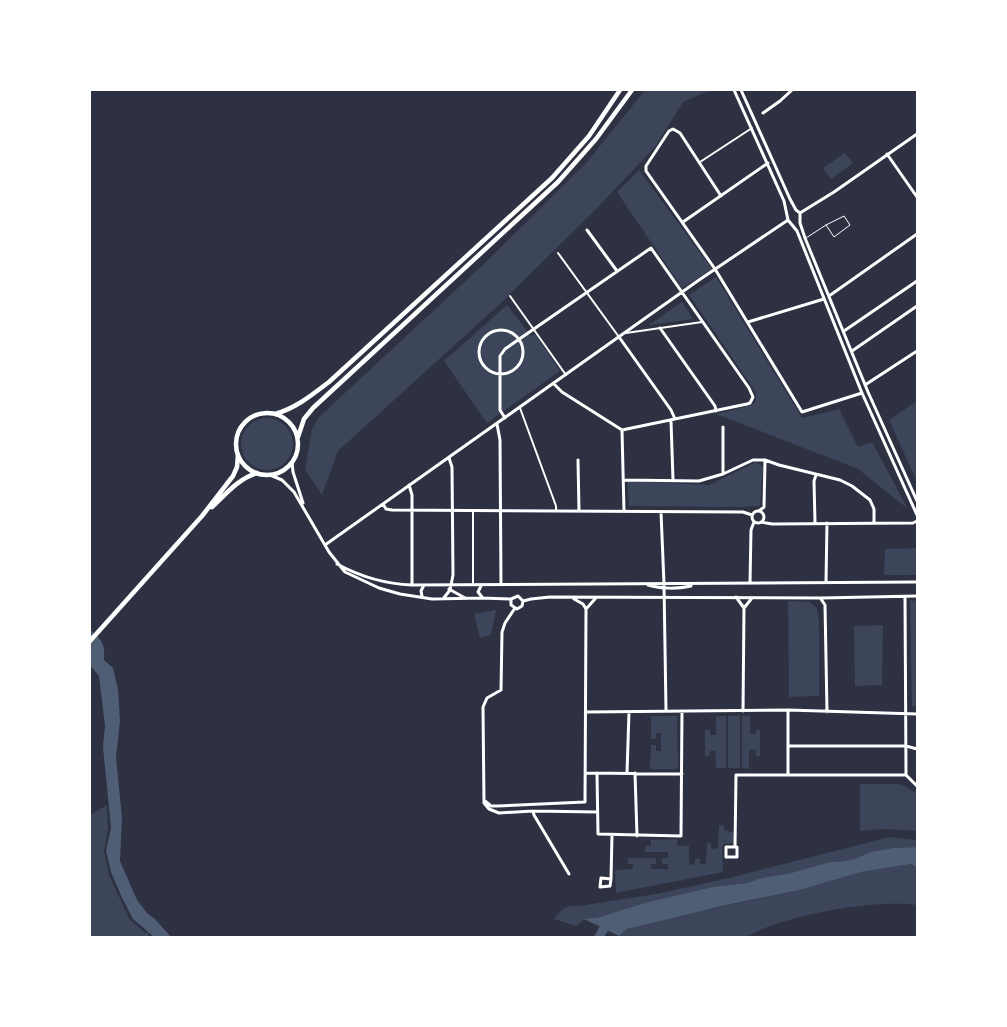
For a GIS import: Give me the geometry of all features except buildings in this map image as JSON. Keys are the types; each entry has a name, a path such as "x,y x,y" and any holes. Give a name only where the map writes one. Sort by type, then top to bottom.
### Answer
{"main road":[{"path":"275,414 287,410 329,382 552,178 589,136 620,90"},
{"path":"202,516 238,483 250,475 257,473 270,475 286,469 292,462 298,446 298,437 304,419 313,408 558,182 590,146 632,90"},
{"path":"257,473 242,463 236,446 240,428 247,420 256,414 266,412 275,414 290,422 298,437"},
{"path":"90,640 202,516 233,476 237,467 238,455"}],"street":[{"path":"917,501 865,385 805,238 799,221 801,217 740,90 734,90 768,163 784,201 788,218 797,230 862,393 917,515"},
{"path":"763,113 792,90"},
{"path":"699,162 752,128"},
{"path":"721,196 680,133 673,130 669,132 646,166 646,171 715,269 802,412 862,393"},
{"path":"325,545 788,218 790,212 798,211 834,192 917,134"},
{"path":"887,154 917,197"},
{"path":"683,222 768,163"},
{"path":"792,223 799,221"},
{"path":"587,230 617,272"},
{"path":"830,296 917,234"},
{"path":"505,418 500,410 500,356 505,348 651,248 753,396 750,403 747,404 622,430 562,392 554,384"},
{"path":"558,252 671,410 673,420 673,480"},
{"path":"844,331 917,281"},
{"path":"510,296 566,375"},
{"path":"748,322 824,299"},
{"path":"852,351 917,306"},
{"path":"626,332 702,322"},
{"path":"660,328 715,406 716,411"},
{"path":"499,330 510,332 519,340 522,352 521,363 512,372 494,373 485,367 479,352 480,344 484,337 491,332 499,330"},
{"path":"865,385 917,351"},
{"path":"520,408 556,510"},
{"path":"497,424 500,440 501,585"},
{"path":"723,427 723,474"},
{"path":"622,430 624,511"},
{"path":"443,599 452,585 452,467 448,458"},
{"path":"578,460 579,511"},
{"path":"623,480 699,480 723,474 753,460 765,460 840,480 852,486 864,494 873,504 874,522"},
{"path":"383,504 386,509 392,510 743,512 752,514 764,506 765,460"},
{"path":"292,462 293,472 306,511"},
{"path":"270,475 282,480 294,492 337,564 345,572 379,588 400,594 443,599 482,598 512,600 518,596 523,601"},
{"path":"815,523 814,481 816,475"},
{"path":"409,485 412,490 412,585"},
{"path":"473,510 473,585"},
{"path":"759,511 764,517 762,522"},
{"path":"661,512 666,711"},
{"path":"750,583 751,530 754,522 752,514"},
{"path":"754,522 913,523 917,521"},
{"path":"826,582 827,523"},
{"path":"337,564 370,579 412,585 641,584 664,586 750,583 917,582"},
{"path":"423,597 421,591 424,585"},
{"path":"445,585 450,590 466,598"},
{"path":"481,585 478,592 482,598"},
{"path":"523,601 571,598 917,596"},
{"path":"736,597 744,608 743,711"},
{"path":"904,597 906,775 917,786"},
{"path":"484,801 491,806 585,802 587,712 586,609 581,602 571,598"},
{"path":"586,609 596,598"},
{"path":"744,608 752,598"},
{"path":"820,598 825,605 827,712"},
{"path":"512,600 511,605 515,608"},
{"path":"523,601 522,606 515,608 504,623 502,632 501,690 487,698 483,707 484,801 488,809 496,813 533,811 597,812"},
{"path":"587,712 788,710 917,714"},
{"path":"788,710 788,775"},
{"path":"627,773 629,712"},
{"path":"597,773 598,834 681,836 682,712"},
{"path":"788,746 906,746 917,749"},
{"path":"586,773 682,774"},
{"path":"636,773 637,836"},
{"path":"735,847 726,847 726,857 737,857 737,847 735,847 736,775 906,775"},
{"path":"525,804 526,812"},
{"path":"510,805 510,812"},
{"path":"533,811 569,874"},
{"path":"611,879 612,835"}],"lane":[{"path":"805,238 826,225 844,216 850,226 834,237 826,225"}],"shaded area":[{"path":"645,90 710,90 683,102 655,147 600,205 501,303 338,451 322,495 305,470 312,429 319,417 487,261 587,162"},
{"path":"845,153 853,163 831,179 823,168"},
{"path":"639,170 712,269 682,288 617,192"},
{"path":"716,277 802,418 839,409 858,447 872,442 908,509 858,469 716,414 752,405 756,398 753,388 689,295"},
{"path":"682,302 693,319 649,325"},
{"path":"507,305 531,336 535,334 560,371 487,423 444,361"},
{"path":"917,401 917,479 916,480 889,420"},
{"path":"262,418 272,418 286,425 293,439 293,449 286,463 272,470 262,470 252,466 245,459 241,449 241,439 245,429 252,422"},
{"path":"756,462 763,467 760,506 629,506 627,481 709,485"},
{"path":"917,548 917,575 884,575 885,549"},
{"path":"910,600 917,601 917,706 912,706"},
{"path":"788,601 809,602 817,608 819,622 819,696 789,697"},
{"path":"496,610 491,635 480,638 474,614"},
{"path":"883,625 882,685 855,686 854,626"},
{"path":"90,630 102,643 104,660 113,668 118,689 120,721 116,757 122,818 120,861 137,900 171,937 154,937 133,919 111,872 106,851 111,828 103,747 105,726 99,676 90,665"},
{"path":"651,716 677,716 678,769 650,769 651,745 656,745 656,751 661,751 661,733 656,733 656,739 651,739"},
{"path":"716,716 726,716 726,768 716,768 715,751 710,751 709,756 705,756 705,730 710,730 710,735 716,735"},
{"path":"728,716 740,716 740,768 728,768"},
{"path":"742,716 750,716 750,734 756,734 756,730 760,730 760,756 756,756 755,750 749,750 749,769 742,768"},
{"path":"860,784 899,784 917,794 917,831 883,829 860,831"},
{"path":"107,805 108,830 104,851 109,875 130,920 151,937 90,937 90,815"},
{"path":"719,825 724,826 724,830 735,833 735,843 724,844 722,847 723,872 616,893 615,870 633,869 633,864 628,864 628,858 656,858 656,864 651,864 651,869 668,869 668,864 662,864 662,858 668,858 668,852 645,852 645,846 651,846 651,840 677,839 678,846 689,846 689,864 695,865 695,859 700,859 700,864 706,864 707,843 711,843 711,849 718,848"},
{"path":"890,837 917,840 917,847 893,848 870,852 855,859 830,862 747,883 712,887 644,903 600,917 585,919 576,926 554,919 562,910 570,906 656,894 733,877"},
{"path":"917,847 917,867 911,864 861,872 800,890 726,905 627,929 619,936 584,919 600,917 644,903 712,887 747,883 830,862 855,859 870,852 893,848"},
{"path":"911,864 917,867 917,905 877,904 829,911 783,922 746,937 618,937 627,929 667,918 800,890 861,872"}],"waterway":[{"path":"599,937 604,928 615,925"},
{"path":"145,937 149,931"}]}
